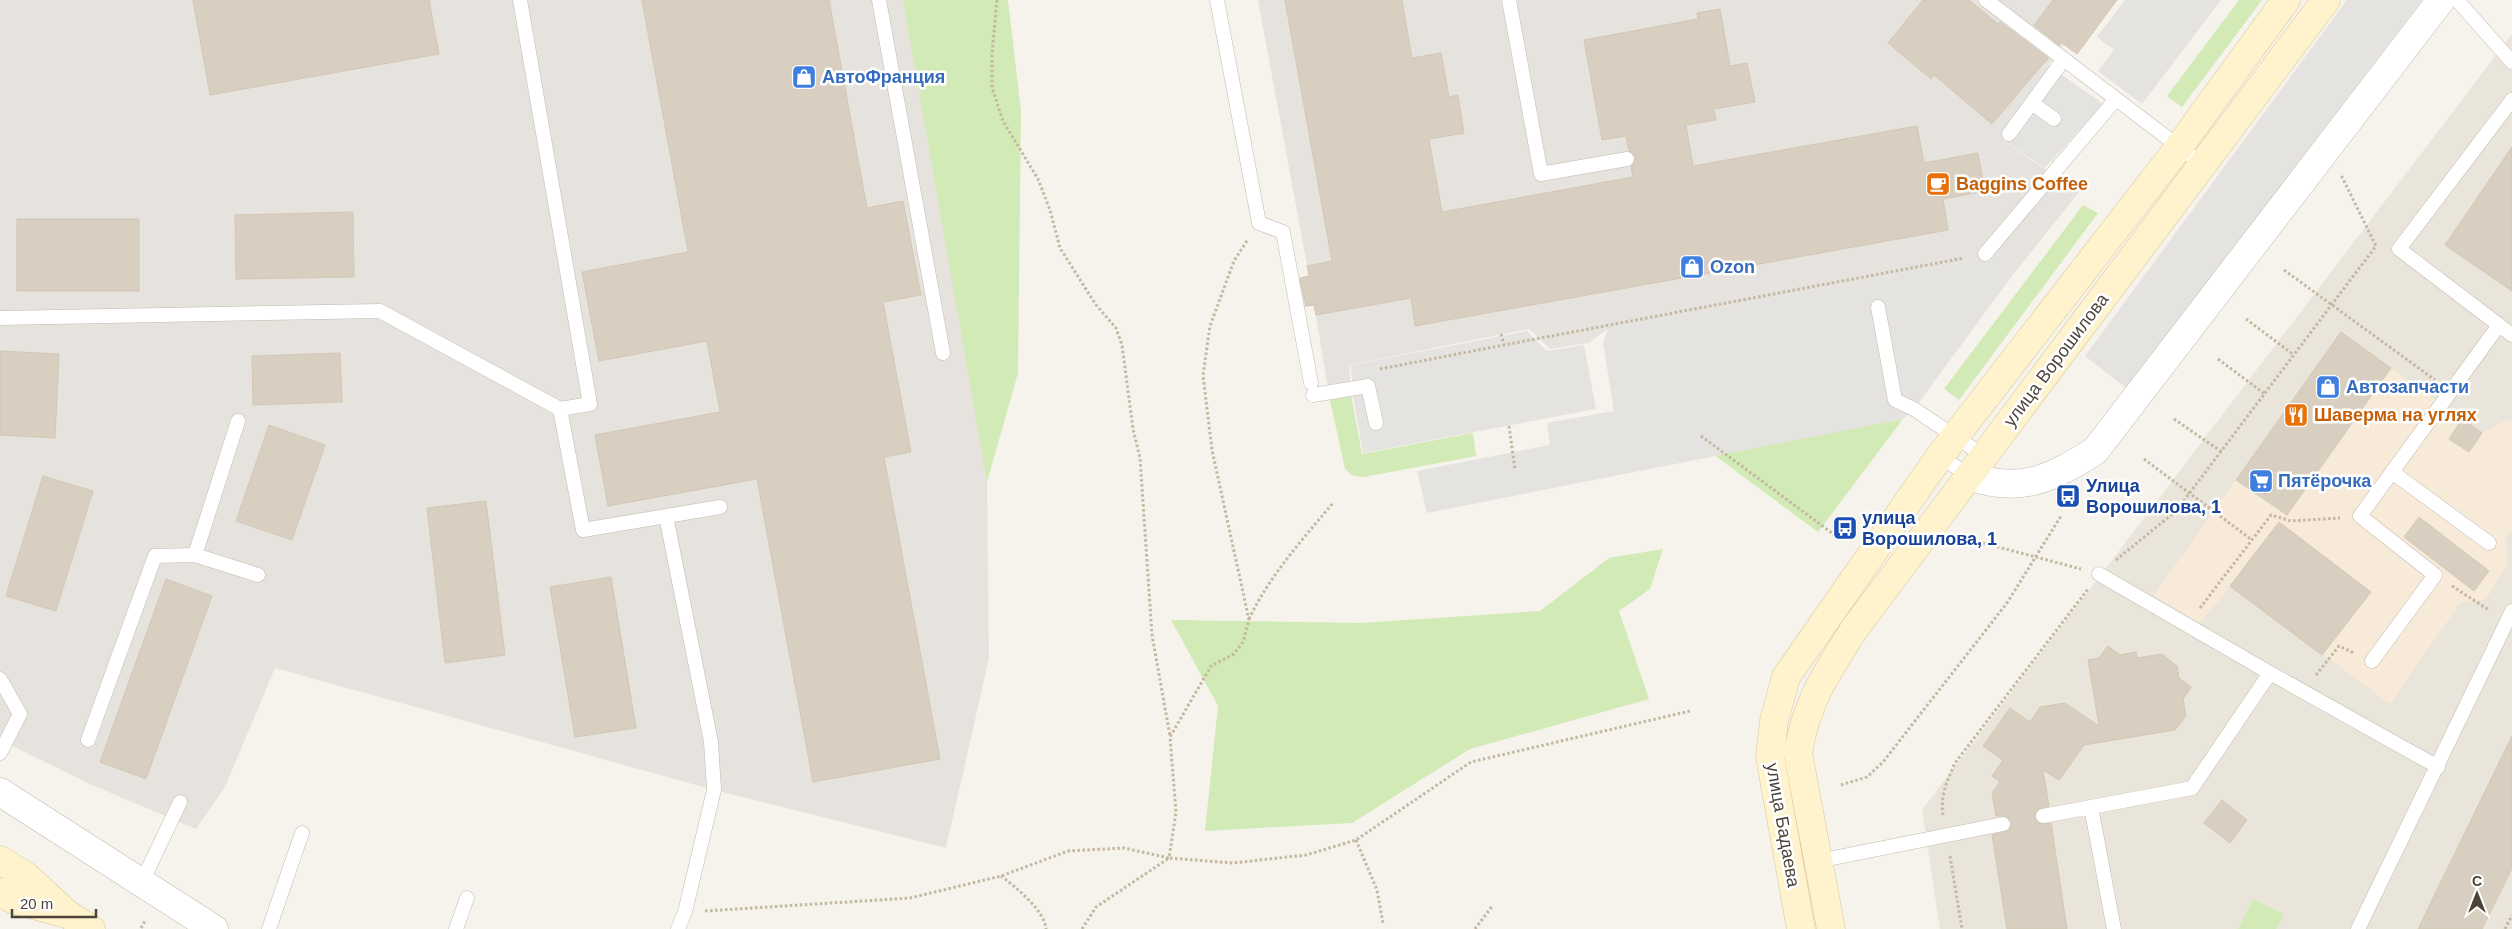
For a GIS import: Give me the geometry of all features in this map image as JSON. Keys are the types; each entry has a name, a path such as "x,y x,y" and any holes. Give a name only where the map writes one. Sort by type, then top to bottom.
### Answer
{"street":[{"name":"улица Ворошилова","path":"1774,721 1786,677 1947,446 2179,147 2286,0"},
{"name":"улица Ворошилова","path":"1802,729 1816,690 1855,628 2326,0"},
{"path":"1977,466 1991,484 2023,484 2059,474 2094,452 2441,0"},
{"name":"улица Бадаева","path":"1774,721 1770,757 1801,929"},
{"name":"улица Бадаева","path":"1802,729 1798,753 1831,929"},
{"path":"0,792 214,929"},
{"path":"0,860 26,876 62,922"},
{"path":"0,892 62,922 91,929"}],"lane":[{"path":"0,318 380,311 560,409 590,404 520,0"},
{"path":"879,0 942,353"},
{"path":"1218,0 1259,223 1282,232 1312,389 1368,386 1376,423"},
{"path":"1509,0 1541,174 1627,159"},
{"path":"1986,0 2203,164"},
{"path":"2457,0 2512,62"},
{"path":"2009,134 2064,59"},
{"path":"1985,254 2116,99"},
{"path":"2512,100 2399,249 2512,335"},
{"path":"2032,103 2054,119"},
{"path":"1878,307 1895,400 1914,409 1947,446 1977,466"},
{"path":"2372,661 2435,575 2360,516 2499,325"},
{"path":"560,409 583,530 720,507"},
{"path":"195,555 238,421"},
{"path":"1947,446 1977,466"},
{"path":"2392,472 2490,543"},
{"path":"666,516 711,742 714,790 685,912 678,929"},
{"path":"88,740 156,556 195,555 258,575"},
{"path":"2099,574 2187,626 2438,767"},
{"path":"2358,929 2438,767 2509,616"},
{"path":"2043,816 2192,788 2270,673"},
{"path":"0,678 20,714 0,753"},
{"path":"141,884 180,802"},
{"path":"2091,807 2114,929"},
{"path":"1818,861 2003,824"},
{"path":"268,929 302,834"},
{"path":"456,929 467,898"}],"path":[{"path":"997,0 992,54 992,88 1003,121 1038,179 1050,210 1060,248 1096,306 1116,328 1122,345 1133,429 1140,458 1152,635 1170,737 1176,812 1170,858 1096,907 1082,929"},
{"path":"1962,929 1941,803 1945,784 1955,764 2099,574 2176,511 2191,494 2376,246 2340,172"},
{"path":"1249,620 1212,450 1203,374 1210,326 1234,261 1259,223"},
{"path":"1377,370 1985,254"},
{"path":"2284,270 2451,392"},
{"path":"2246,319 2294,355"},
{"path":"1501,334 1504,345"},
{"path":"2218,359 2265,394"},
{"path":"2174,418 2222,452"},
{"path":"1509,426 1515,470"},
{"path":"1701,436 1832,533"},
{"path":"2144,459 2252,540"},
{"path":"1170,737 1211,666 1234,654 1243,642 1249,620 1267,585 1289,555 1333,503"},
{"path":"1841,785 1867,777 1883,762 2007,603 2061,516"},
{"path":"2187,626 2271,516 2291,522 2360,516"},
{"path":"1968,539 2099,574"},
{"path":"2435,575 2509,616"},
{"path":"2303,691 2339,646 2372,661"},
{"path":"685,912 910,898 1001,876 1068,851 1124,848 1170,858 1233,863 1306,855 1356,840 1471,762 1690,711"},
{"path":"1356,840 1377,890 1383,923"},
{"path":"1001,876 1018,888 1046,921 1046,929"},
{"path":"1475,929 1493,905"},
{"path":"2505,929 2512,915"},
{"path":"140,928 145,921"}],"shaded area":[{"path":"0,0 911,0 987,482 989,658 946,848 714,790 275,668 225,787 196,829 92,785 0,740"},
{"path":"1258,0 2117,0 2077,54 2064,45 1993,134 2079,192 2012,276 2005,254 1608,329 1588,343 1550,349 1529,329 1349,365 1351,395 1330,400 1314,305 1299,308 1294,279 1309,276"},
{"path":"2125,0 2221,0 2142,104 2098,71 2114,50 2097,37"},
{"path":"2347,0 2422,0 2126,388 2085,356"},
{"path":"2512,34 2512,929 1940,929 1922,810"},
{"path":"2048,65 2103,104 2045,168 1993,134"},
{"path":"2005,254 2012,276 1914,409 1903,419 1427,513 1417,471 1550,445 1547,423 1614,411 1603,343 1608,329"},
{"path":"1527,331 1547,351 1584,345 1596,409 1363,453 1353,396 1351,365"},
{"path":"2341,332 2482,433 2509,419 2512,421 2512,529 2506,537 2507,566 2486,599 2460,603 2390,704 2231,586 2199,624 2154,595"}],"green space":[{"path":"903,0 1008,0 1021,111 1018,373 987,482"},
{"path":"2239,0 2262,0 2182,107 2167,96"},
{"path":"2083,205 2098,213 1959,400 1944,389"},
{"path":"1351,395 1362,454 1473,433 1476,456 1364,477 1353,476 1345,469 1330,400"},
{"path":"1903,419 1818,532 1714,455"},
{"path":"1663,549 1650,589 1619,611 1649,699 1470,749 1352,823 1205,831 1218,706 1171,620 1361,623 1540,611 1609,558"},
{"path":"2253,899 2284,914 2276,929 2238,929"}],"building":[{"path":"193,0 429,0 439,54 210,95"},
{"path":"642,0 829,0 867,208 903,201 921,295 883,302 911,452 884,457 940,759 813,782 757,479 608,506 595,435 720,412 707,341 599,361 582,272 688,252"},
{"path":"1285,0 1402,0 1412,58 1441,53 1449,97 1458,95 1464,133 1429,139 1442,212 1633,177 1631,166 1636,158 1629,151 1626,136 1602,140 1584,40 1698,19 1697,13 1720,9 1730,66 1747,63 1755,102 1714,109 1716,120 1686,125 1693,166 1917,126 1924,163 1978,153 1985,191 1943,199 1948,230 1415,326 1411,298 1316,315 1314,305 1306,306 1300,278 1309,276 1307,266 1332,261"},
{"path":"1923,0 1969,0 1998,24 2000,22 2048,58 1992,124 1934,75 1931,79 1888,43"},
{"path":"2053,0 2117,0 2077,54 2061,42 2059,45 2034,25"},
{"path":"2512,147 2512,291 2445,245"},
{"path":"353,212 354,277 236,279 235,215"},
{"path":"17,219 139,219 139,291 17,291"},
{"path":"2341,332 2391,368 2287,515 2236,480"},
{"path":"0,351 59,354 55,438 0,435"},
{"path":"340,353 342,402 253,405 252,356"},
{"path":"2462,419 2482,433 2469,452 2449,439"},
{"path":"269,425 325,445 292,540 236,521"},
{"path":"43,476 93,491 56,611 6,596"},
{"path":"486,501 505,655 445,663 427,508"},
{"path":"2419,517 2489,571 2474,591 2404,537"},
{"path":"2279,522 2371,592 2322,655 2230,586"},
{"path":"611,577 636,728 575,737 550,587"},
{"path":"166,579 212,596 146,779 100,762"},
{"path":"2108,646 2120,655 2136,652 2137,658 2162,654 2177,666 2179,678 2191,687 2183,699 2186,716 2175,730 2084,745 2059,780 2043,770 2049,806 2038,809 2034,817 2040,824 2051,823 2067,929 2007,929 1992,835 2008,831 2012,823 2006,816 1996,816 1992,793 2000,782 1992,776 2003,760 1983,746 2010,708 2030,722 2040,707 2065,703 2099,726 2088,660 2099,658"},
{"path":"2512,736 2512,868 2482,929 2418,929"},
{"path":"2222,800 2247,820 2230,843 2204,823"}],"place":[{"name":"АвтоФранция","path":"804,77"},
{"name":"Baggins Coffee","path":"1938,184"},
{"name":"Ozon","path":"1692,267"},
{"name":"Автозапчасти","path":"2328,387"},
{"name":"Шаверма на углях","path":"2296,415"},
{"name":"Пятёрочка","path":"2261,481"},
{"name":"Улица Ворошилова, 1","path":"2068,496"},
{"name":"улица Ворошилова, 1","path":"1845,528"}]}
